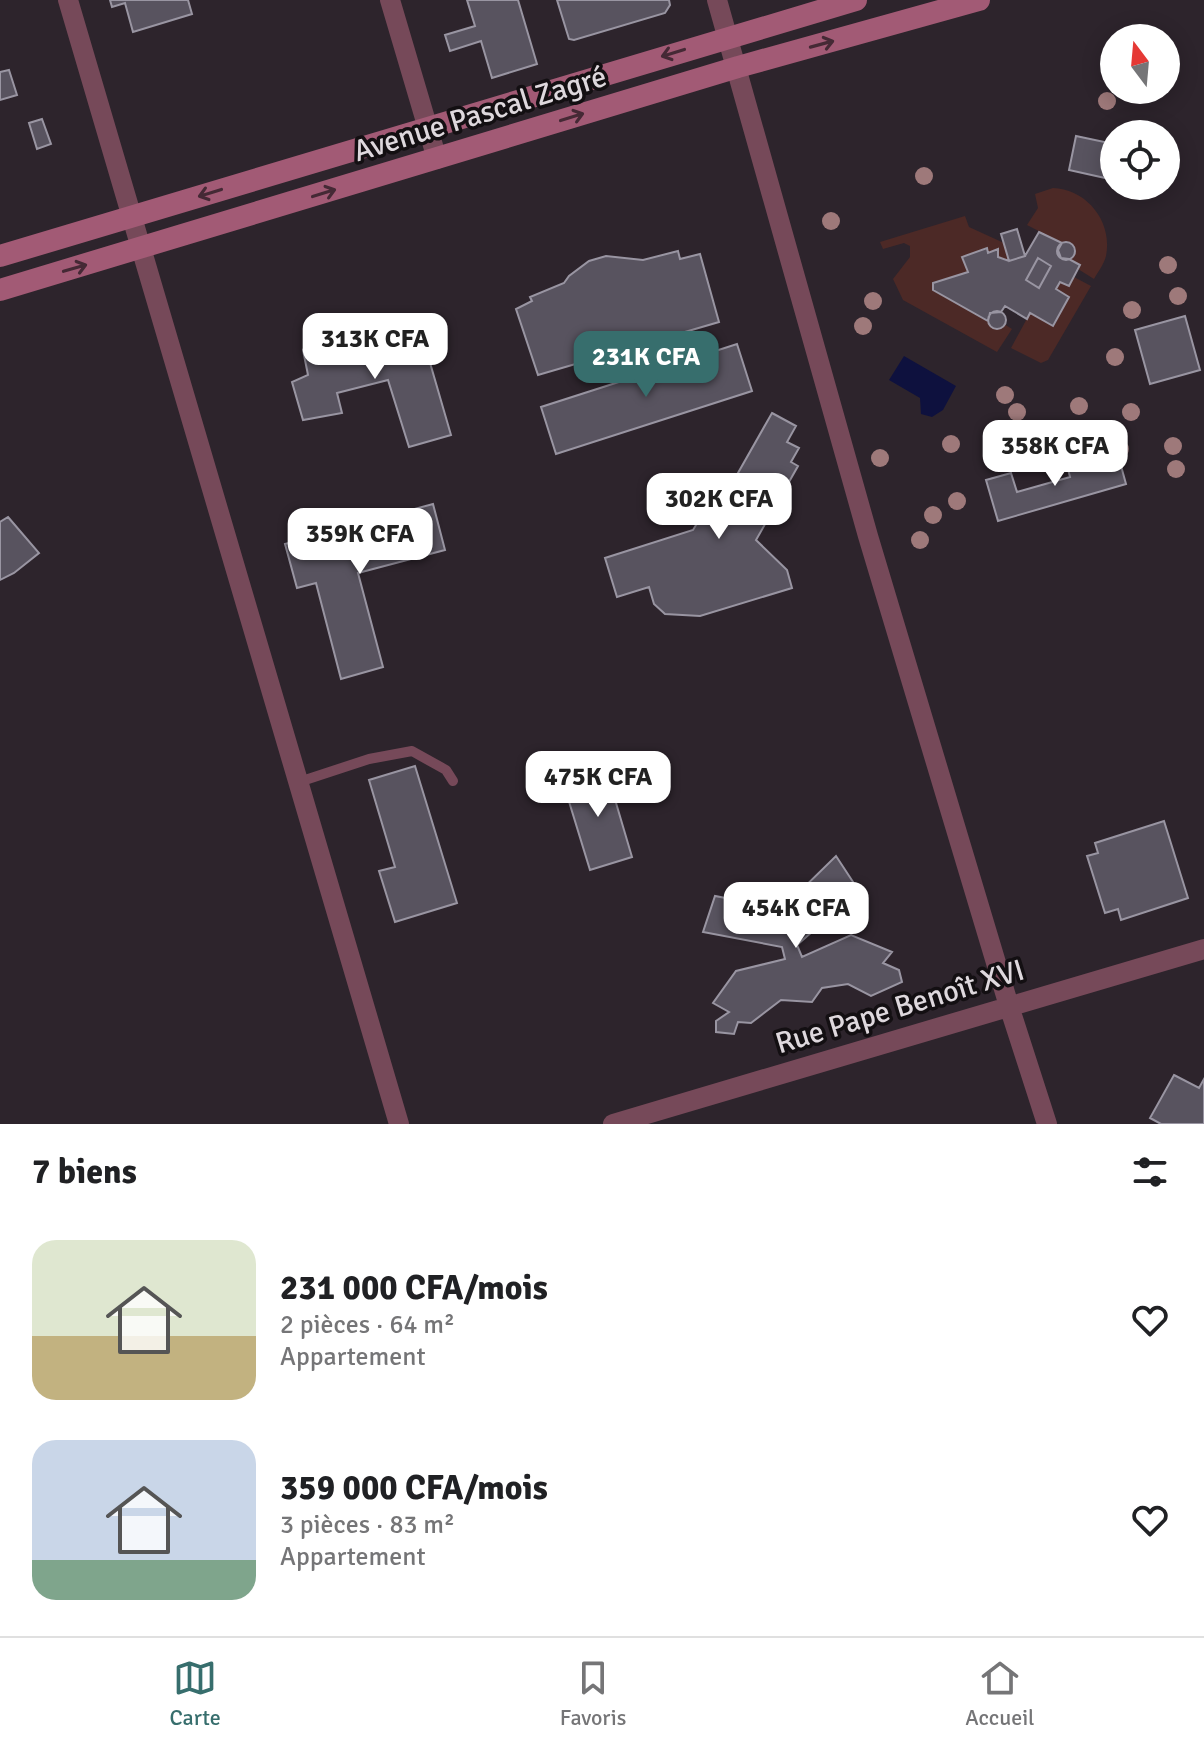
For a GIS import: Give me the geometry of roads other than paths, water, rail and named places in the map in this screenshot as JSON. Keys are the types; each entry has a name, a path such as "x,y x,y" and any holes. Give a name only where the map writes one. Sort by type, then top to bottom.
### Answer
{"main road":[{"name":"Avenue Pascal Zagré","path":"0,256 856,0"},
{"name":"Avenue Pascal Zagré","path":"0,290 738,67 979,0"}],"street":[{"path":"68,0 399,1124"},
{"path":"390,0 437,159"},
{"path":"717,0 868,536 1047,1124"},
{"name":"Rue Pape Benoît XVI","path":"613,1124 1204,949"}],"lane":[{"path":"299,782 369,759 412,751 446,770 453,781"}]}
